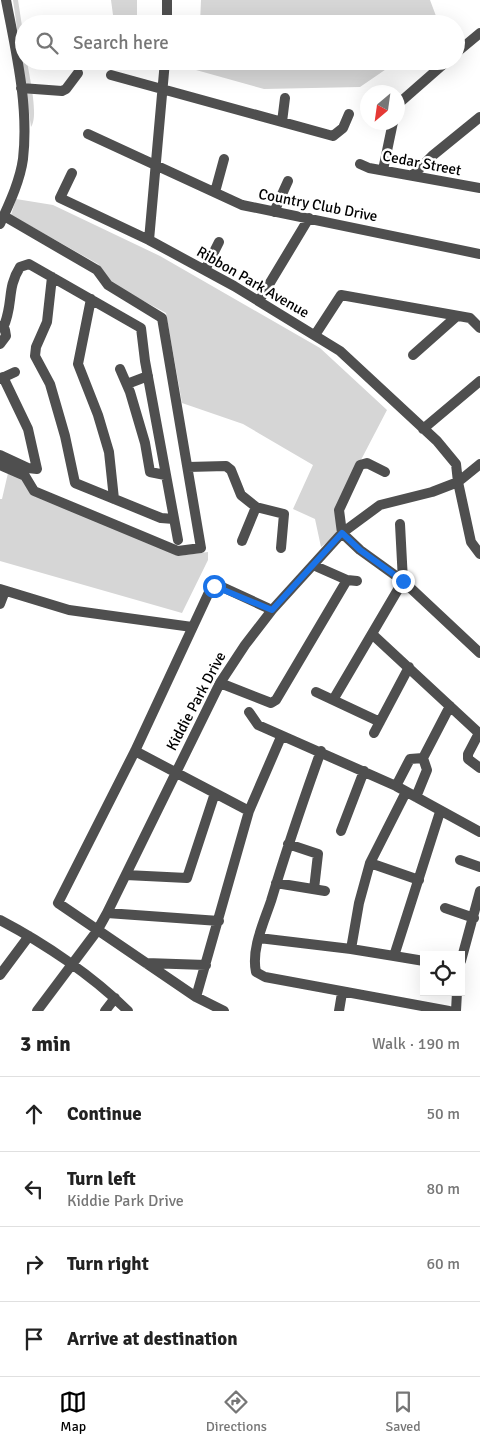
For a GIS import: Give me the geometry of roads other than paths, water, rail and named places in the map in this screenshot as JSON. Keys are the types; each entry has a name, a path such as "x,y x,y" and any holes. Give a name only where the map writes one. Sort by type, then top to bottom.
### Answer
{"street":[{"path":"6,0 15,53"},
{"path":"167,15 168,0"},
{"path":"465,46 480,33"},
{"path":"0,465 25,476 34,490 178,550 201,548 162,318 108,285 97,270 2,220 23,161 24,120 18,70"},
{"path":"149,240 165,70"},
{"path":"405,98 437,70"},
{"path":"21,88 62,91 66,89 78,73"},
{"path":"111,75 333,136 343,128 349,114"},
{"path":"282,122 285,98"},
{"path":"412,176 432,156 480,117"},
{"path":"383,170 391,130"},
{"name":"Country Club Drive","path":"88,134 242,205 480,254"},
{"path":"215,192 224,159"},
{"name":"Cedar Street","path":"360,164 412,176 480,188"},
{"name":"Ribbon Park Avenue","path":"72,173 60,198 149,240 205,270 340,351 423,429 456,464 471,542 480,554"},
{"path":"274,212 288,181"},
{"path":"259,301 309,218"},
{"path":"205,270 219,242"},
{"path":"0,344 6,336 1,327 10,310 11,285 20,267 29,264 141,328 178,540"},
{"path":"52,277 47,322 36,347 35,356 50,384 66,436 75,483 160,518 174,519"},
{"path":"315,335 341,295 470,318 479,324"},
{"path":"90,299 78,364 98,415 109,452 114,499"},
{"path":"413,355 457,316"},
{"path":"120,369 127,384 145,443 150,472 166,475"},
{"path":"0,455 28,468 37,469 28,429 2,378 14,372"},
{"path":"127,384 148,376"},
{"path":"423,429 480,381"},
{"path":"385,472 367,463 360,465 338,510 342,533 360,550 403,581 480,653"},
{"name":"Kiddie Park Drive","path":"37,1011 97,931 220,683 245,645 272,610 342,533 380,505 432,492 458,482 480,464"},
{"path":"188,467 226,466 231,470 241,495 256,507 284,514 281,548"},
{"path":"242,541 256,507"},
{"path":"333,700 403,581 400,524"},
{"path":"220,683 266,702 271,703 276,700 352,581 313,565"},
{"path":"224,1011 196,997 58,903 135,751 210,590 214,586 272,610"},
{"path":"0,604 2,590 69,610 192,627"},
{"path":"372,634 479,734 468,754 468,759 480,768"},
{"path":"374,733 409,667"},
{"path":"316,692 380,722"},
{"path":"351,949 359,903 370,863 427,770 424,758 450,706"},
{"path":"249,712 258,725 321,751 396,786 440,812 480,832"},
{"path":"196,997 249,811 282,736"},
{"path":"135,751 249,811"},
{"path":"321,751 288,844 259,938 253,962 256,972 265,977 448,1011"},
{"path":"396,786 410,759 424,758"},
{"path":"341,831 364,771"},
{"path":"126,875 187,878 215,793"},
{"path":"394,956 440,812"},
{"path":"288,844 318,854 314,888"},
{"path":"460,860 480,867"},
{"path":"370,863 419,880"},
{"path":"276,883 325,891"},
{"path":"464,951 480,891"},
{"path":"445,908 474,918"},
{"path":"107,913 219,921"},
{"path":"0,920 29,936 115,998 128,1011"},
{"path":"0,975 29,936"},
{"path":"259,938 351,949 420,960"},
{"path":"146,963 206,964"},
{"path":"339,1011 342,992"},
{"path":"456,1011 457,996"},
{"path":"105,1011 115,998"}]}
